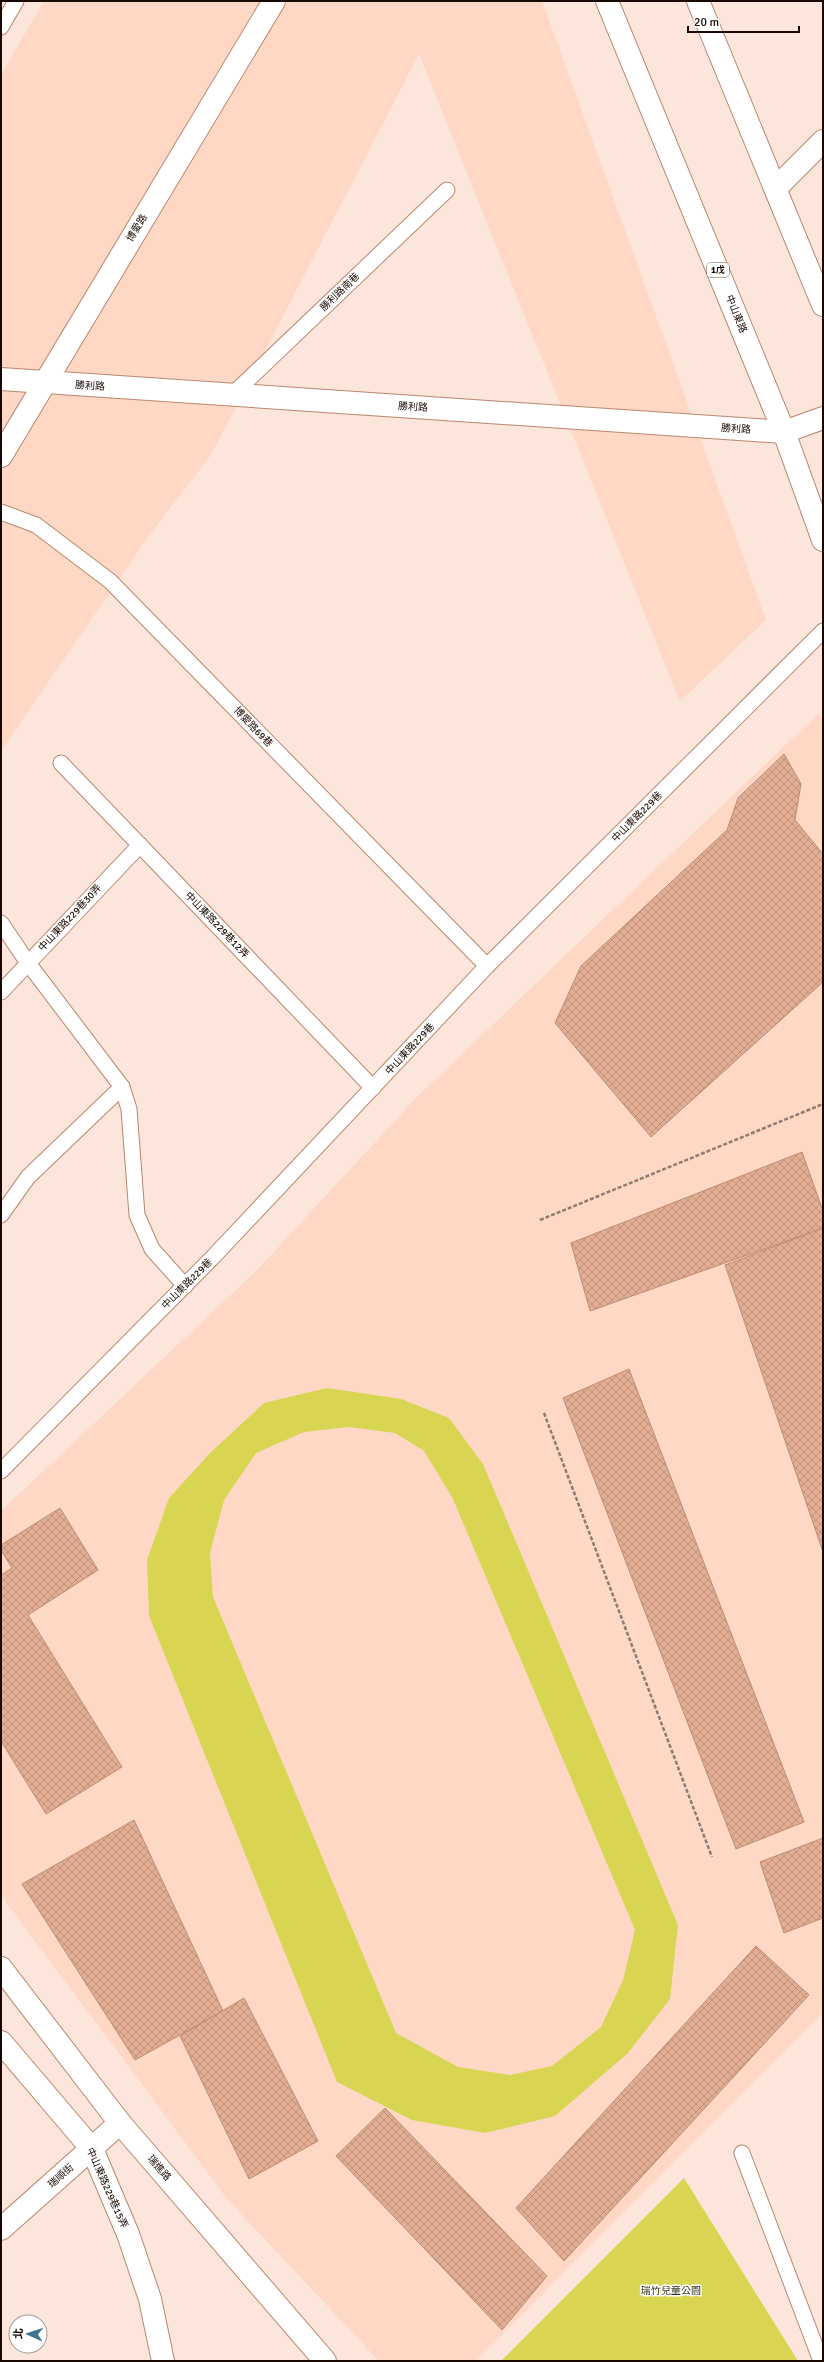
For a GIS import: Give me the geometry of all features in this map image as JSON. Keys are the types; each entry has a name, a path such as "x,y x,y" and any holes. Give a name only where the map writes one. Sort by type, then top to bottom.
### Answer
{"street":[{"name":"博愛路","path":"1,456 274,1"},
{"name":"中山東路","path":"608,1 784,432 823,540"},
{"path":"698,1 823,305"},
{"path":"776,188 823,141"},
{"name":"勝利路","path":"1,379 784,432 823,418"},
{"name":"瑞進路","path":"1,1968 120,2123 325,2361"},
{"name":"中山東路229巷15弄","path":"1,2042 92,2149 128,2234 150,2299 163,2361"},
{"name":"瑞順街","path":"1,2229 120,2123"}],"lane":[{"path":"1,27 16,1"},
{"name":"勝利路南巷","path":"232,395 447,190"},
{"name":"博愛路69巷","path":"1,512 36,525 110,581 487,966"},
{"name":"中山東路229巷","path":"1,1471 185,1286 487,966 823,631"},
{"name":"中山東路229巷12弄","path":"61,763 373,1088"},
{"name":"中山東路229巷30弄","path":"1,992 140,845"},
{"path":"1,923 28,963 122,1087 129,1109 137,1215 152,1249 185,1286"},
{"path":"1,1215 28,1177 122,1087"},
{"path":"742,2153 821,2361"}],"path":[{"path":"540,1220 823,1104"},
{"path":"544,1413 712,1857"}],"shaded area":[{"path":"44,1 542,1 766,620 680,701 419,54 211,455 148,537 1,751 1,75"},
{"path":"819,713 823,724 823,2013 476,2361 379,2361 227,2199 1,1895 1,1511 258,1269 416,1098"}],"green space":[{"path":"327,1388 401,1399 449,1418 483,1464 678,1925 670,1999 628,2053 555,2116 485,2133 412,2120 337,2082 149,1616 147,1560 169,1498 211,1452 264,1403","holes":["349,1427 395,1433 424,1451 453,1499 635,1930 623,1980 601,2027 552,2066 510,2075 458,2067 396,2033 213,1597 210,1553 224,1500 256,1453 304,1432"]},
{"name":"瑞竹兒童公園","path":"684,2178 798,2361 501,2361"}],"building":[{"path":"784,754 801,784 795,820 823,854 823,982 651,1137 555,1023 581,966 727,830 738,798"},
{"path":"802,1152 823,1211 823,1228 590,1311 571,1243"},
{"path":"823,1228 823,1552 725,1265"},
{"path":"629,1369 804,1822 736,1849 563,1398"},
{"path":"60,1508 98,1570 28,1615 122,1767 46,1814 1,1741 1,1575 12,1568 1,1550 1,1545"},
{"path":"134,1820 223,2011 135,2060 22,1884"},
{"path":"823,1838 823,1918 784,1933 760,1862"},
{"path":"756,1946 809,1995 564,2261 516,2208"},
{"path":"244,1998 318,2141 249,2179 180,2036"},
{"path":"385,2108 547,2276 502,2330 336,2156"}]}
